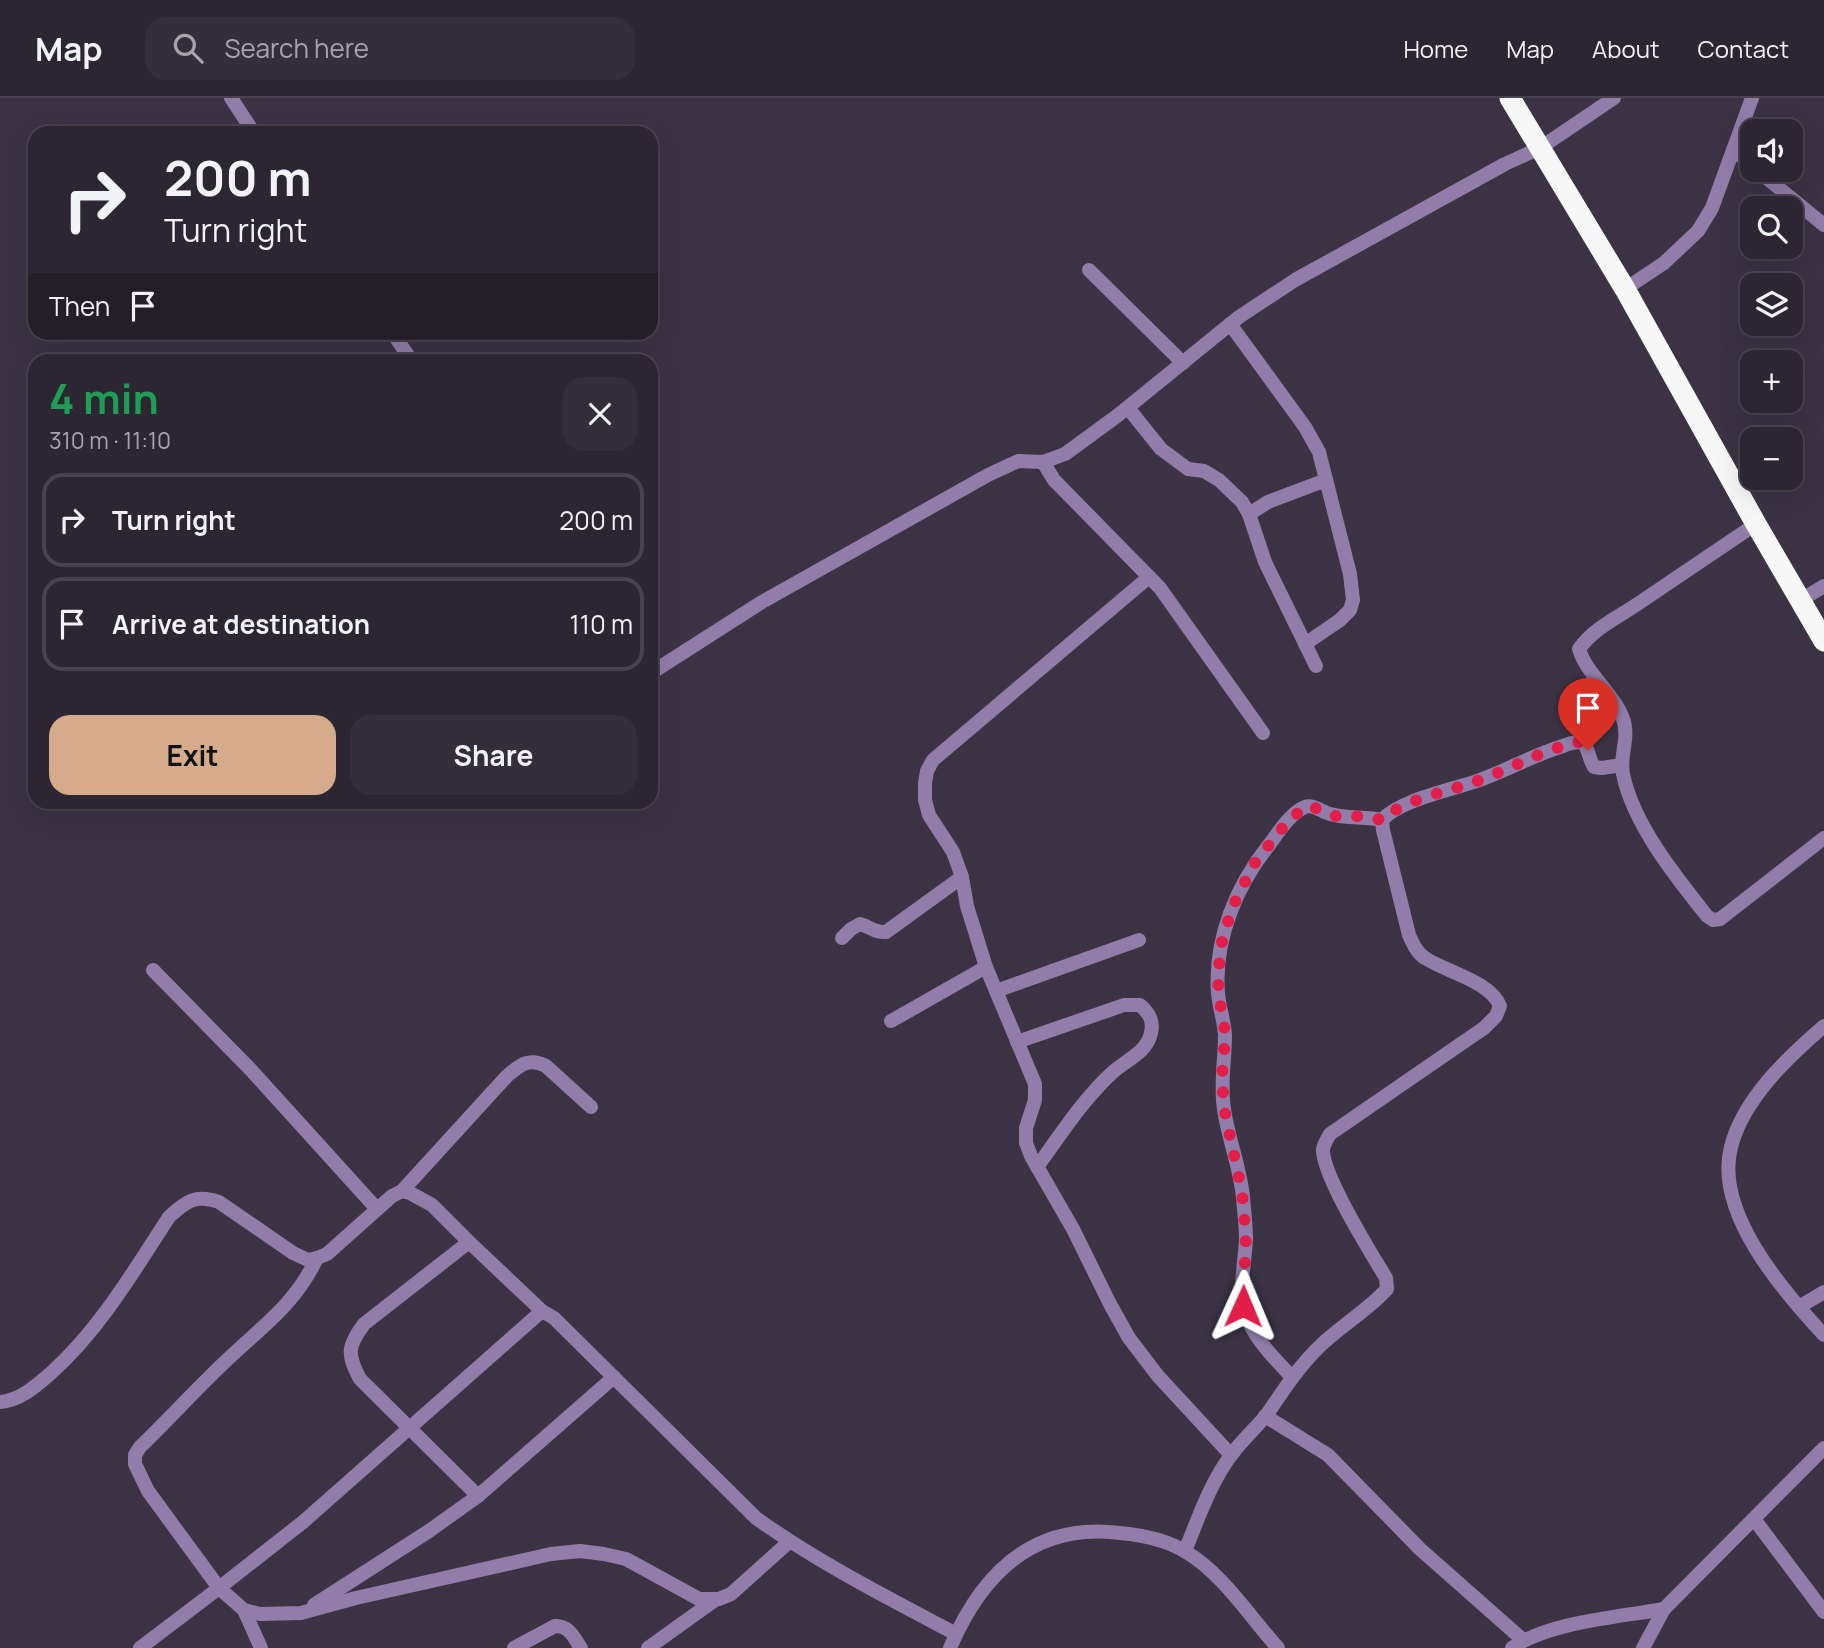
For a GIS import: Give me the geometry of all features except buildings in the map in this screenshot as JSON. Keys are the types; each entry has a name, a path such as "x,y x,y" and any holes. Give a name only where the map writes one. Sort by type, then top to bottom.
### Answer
{"highway":[{"path":"1510,98 1625,289 1824,641"}],"street":[{"path":"231,98 249,126"},
{"path":"658,669 762,602 988,475 1018,461 1043,463 1065,454 1128,408 1230,324 1295,279 1504,164 1540,148 1614,98"},
{"path":"1625,289 1664,262 1698,231 1712,208 1747,101"},
{"path":"1733,150 1740,156"},
{"path":"1772,182 1824,225"},
{"path":"1089,270 1183,363"},
{"path":"1230,324 1306,428 1319,452 1350,574 1353,600 1350,610 1306,644"},
{"path":"1128,408 1161,449 1188,468 1204,471 1219,480 1242,502 1249,514 1265,562 1316,666"},
{"path":"1043,463 1054,480 1149,577 1173,606 1263,733"},
{"path":"1249,514 1268,502 1326,480"},
{"path":"1756,524 1605,624 1587,638 1579,649 1586,666 1607,690 1622,715 1627,732 1622,765 1629,793 1644,826 1659,853 1707,916 1713,920 1720,919 1824,838"},
{"path":"1149,577 933,760 927,771 925,800 929,815 953,852 986,967 1035,1084 1035,1100 1026,1128 1026,1143 1037,1167 1073,1229 1129,1338 1158,1376 1231,1455"},
{"path":"1801,600 1824,586"},
{"path":"1185,1551 1204,1504 1231,1455 1320,1346 1387,1289 1386,1278 1343,1203 1325,1162 1323,1147 1330,1134 1484,1028 1496,1016 1500,1006 1496,997 1482,987 1424,957 1415,948 1409,935 1382,820 1388,813 1404,806 1577,742 1584,743 1594,766 1602,768 1622,765"},
{"path":"1292,1377 1264,1347 1250,1326 1243,1306 1246,1236 1242,1192 1224,1108 1224,1031 1218,993 1220,949 1232,908 1254,864 1288,821 1304,808 1312,806 1339,817 1364,816 1382,820"},
{"path":"842,938 860,924 878,933 886,932 962,877"},
{"path":"996,991 1139,940"},
{"path":"891,1021 986,967"},
{"path":"153,970 251,1070 377,1209"},
{"path":"1017,1042 1124,1005 1140,1005 1147,1010 1152,1020 1151,1034 1143,1049 1114,1070 1093,1093 1037,1167"},
{"path":"1824,1026 1766,1083 1742,1118 1731,1147 1728,1180 1737,1212 1763,1261 1786,1294 1824,1335"},
{"path":"0,1402 15,1399 34,1388 90,1334 169,1217 193,1199 206,1197 219,1202 293,1253 308,1259 317,1258 327,1254 392,1196 402,1191 507,1076 521,1065 529,1061 546,1066 591,1107"},
{"path":"402,1191 418,1196 432,1205 542,1311 554,1318 756,1518 789,1542 953,1641 969,1609 988,1583 1030,1547 1062,1534 1104,1531 1139,1535 1185,1551 1222,1582 1278,1648"},
{"path":"469,1242 364,1324 349,1351 360,1379 478,1496"},
{"path":"261,1648 244,1610 219,1588 148,1491 135,1464 135,1455 227,1359 282,1310 303,1284 317,1258"},
{"path":"1798,1307 1824,1292"},
{"path":"140,1648 303,1522 542,1311"},
{"path":"301,1613 429,1531 478,1496 614,1377"},
{"path":"1265,1416 1328,1455 1517,1644 1563,1626 1664,1609"},
{"path":"1643,1648 1664,1609 1824,1448"},
{"path":"1754,1519 1824,1612"},
{"path":"648,1648 716,1600 731,1594 789,1542"},
{"path":"244,1610 260,1614 301,1613 551,1554 580,1551 626,1559 699,1599 716,1600"},
{"path":"514,1648 560,1625 566,1628 581,1648"}],"route":[{"path":"1243,1306 1246,1236 1242,1192 1224,1108 1222,1076 1225,1039 1218,993 1220,949 1232,908 1254,864 1288,821 1304,808 1312,806 1339,817 1364,816 1382,820 1388,813 1404,806 1479,780 1562,746 1584,743 1588,750"}]}
